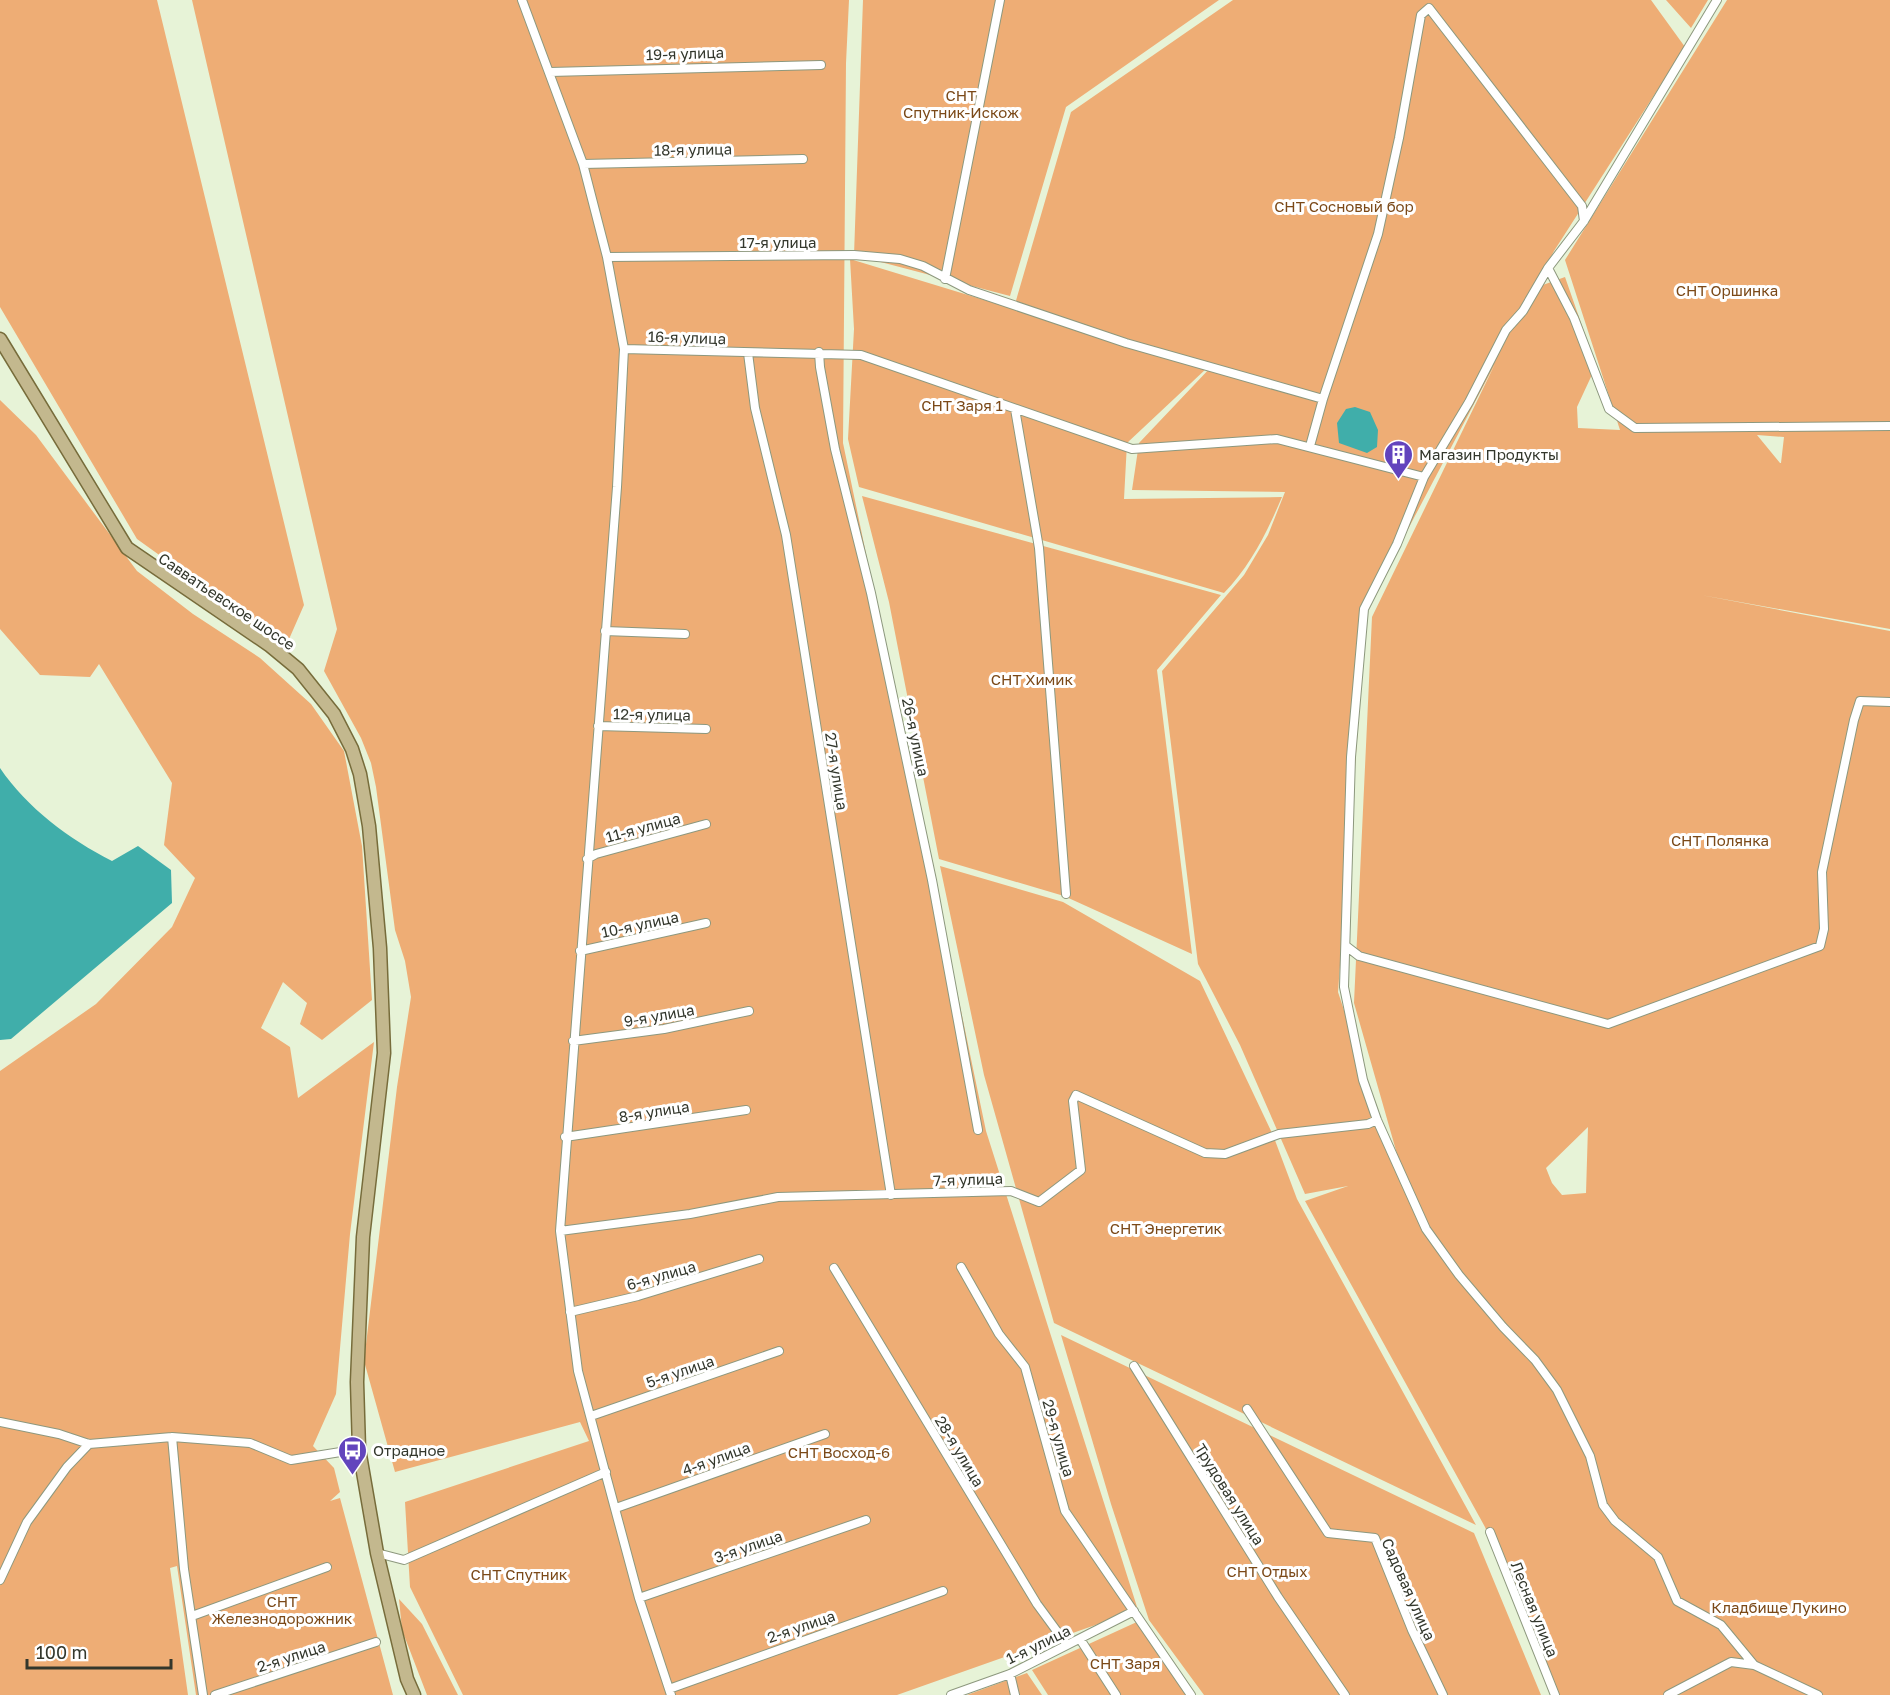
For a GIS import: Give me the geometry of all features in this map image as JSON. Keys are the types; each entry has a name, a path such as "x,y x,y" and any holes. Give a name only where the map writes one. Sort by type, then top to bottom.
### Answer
{"main road":[{"name":"Савватьевское шоссе","path":"0,339 127,548 285,657 315,687 341,725 357,761 367,806 380,948 384,1053 363,1237 358,1336 359,1449 377,1553 407,1679 414,1695"}],"street":[{"path":"522,0 583,164 607,257 624,349 598,726 565,1137 560,1231 578,1371 639,1598 670,1692"},
{"path":"945,279 1000,0"},
{"path":"1717,0 1584,221 1548,268 1523,311 1506,330 1469,402 1424,477 1397,544 1364,609 1351,757 1344,987 1363,1080 1377,1120 1425,1229 1459,1275 1503,1327 1535,1360 1557,1390 1590,1456 1602,1505 1615,1521 1658,1557 1677,1600 1721,1625 1754,1665"},
{"path":"1310,446 1323,399 1378,234 1399,138 1421,15 1429,8 1582,206 1584,221"},
{"name":"19-я улица","path":"550,72 821,65"},
{"name":"18-я улица","path":"583,164 803,159"},
{"name":"17-я улица","path":"607,257 854,255 900,259 923,266 969,290 1126,343 1323,399"},
{"path":"1548,268 1574,318 1609,409 1635,428 1890,426"},
{"name":"16-я улица","path":"624,349 748,353 819,352 861,355 1131,449 1277,439 1424,477"},
{"name":"26-я улица","path":"819,352 819,367 836,449 871,593 932,880 978,1130"},
{"name":"27-я улица","path":"748,353 755,408 786,535 891,1195"},
{"path":"1015,409 1039,548 1066,894"},
{"path":"605,631 685,634"},
{"path":"1346,946 1359,956 1608,1024 1820,946 1824,929 1822,872 1854,720 1860,701 1890,702"},
{"name":"12-я улица","path":"598,726 706,729"},
{"name":"11-я улица","path":"587,859 596,854 706,824"},
{"name":"10-я улица","path":"580,951 706,923"},
{"name":"9-я улица","path":"573,1041 664,1029 749,1011"},
{"name":"7-я улица","path":"560,1231 690,1214 778,1197 1011,1191 1040,1202 1081,1170 1073,1101 1076,1095 1205,1153 1225,1154 1279,1134 1368,1124 1377,1120"},
{"name":"8-я улица","path":"565,1137 746,1110"},
{"name":"6-я улица","path":"570,1312 638,1296 759,1259"},
{"name":"29-я улица","path":"961,1267 999,1334 1025,1367 1065,1511 1191,1695"},
{"name":"28-я улица","path":"834,1268 1037,1604 1067,1646"},
{"name":"5-я улица","path":"591,1416 778,1351"},
{"name":"Трудовая улица","path":"1134,1366 1278,1597 1345,1695"},
{"name":"Садовая улица","path":"1247,1408 1328,1533 1375,1538 1412,1630 1443,1695"},
{"path":"0,1422 58,1434 89,1444 172,1437 250,1443 291,1460 359,1449"},
{"name":"4-я улица","path":"616,1508 825,1434"},
{"path":"172,1437 184,1569 203,1695"},
{"path":"0,1580 27,1522 67,1467 89,1444"},
{"path":"377,1553 404,1560 606,1472"},
{"name":"3-я улица","path":"639,1598 866,1520"},
{"name":"Лесная улица","path":"1490,1532 1555,1695"},
{"path":"192,1616 327,1567"},
{"name":"2-я улица","path":"670,1692 943,1591"},
{"name":"1-я улица","path":"951,1695 1010,1674 1135,1613"},
{"path":"1080,1638 1116,1695"},
{"name":"2-я улица","path":"214,1695 376,1642"},
{"path":"1668,1695 1731,1662 1754,1665 1818,1695"},
{"path":"1010,1674 1015,1695"}],"green space":[{"path":"0,0 157,0 304,605 286,646 137,539 0,307"},
{"path":"192,0 849,0 846,63 843,443 986,1131 1138,1610 897,1695 463,1695 410,1587 405,1502 589,1441 580,1422 395,1472 364,1361 397,1087 411,997 405,961 395,930 371,763 361,738 324,671 337,629"},
{"name":"СНТ Спутник-Искож","path":"863,0 1219,0 1066,107 1010,296 854,255"},
{"path":"1233,0 1651,0 1685,47 1554,251 1520,317 1540,286 1565,277 1596,366 1577,407 1578,428 1620,430 1565,260 1727,0 1890,0 1890,629 1701,595 1890,631 1890,1695 1551,1695 1485,1527 1305,1201 1348,1186 1305,1194 1240,1045 1198,964 1162,671 1244,575 1268,535 1285,492 1132,490 1139,443 1212,366 1015,304 1071,112","holes":["1495,364 1372,617 1354,1003 1401,1168 1396,1169 1338,992 1367,607","1757,435 1784,437 1781,463 1780,463","1588,1127 1586,1193 1562,1195 1552,1183 1546,1168"]},
{"path":"1666,0 1708,0 1691,28"},
{"name":"СНТ Заря 1","path":"850,259 1207,368 1127,443 1124,499 1282,497 1258,548 1234,582 1224,593 859,487 848,439 854,329"},
{"name":"СНТ Железнодорожник","path":"0,400 36,435 137,571 193,614 260,658 311,704 344,751 362,846 372,1000 322,1040 300,1024 307,1003 283,982 261,1028 290,1047 298,1098 374,1042 350,1234 336,1394 313,1446 334,1468 340,1492 330,1501 340,1498 393,1695 196,1695 177,1566 170,1568 188,1695 0,1695 0,1071 96,1004 172,927 195,878 164,845 172,783 99,664 90,677 40,675 0,629"},
{"name":"СНТ Химик","path":"862,496 1221,595 1157,670 1192,954 1064,896 939,859 889,602"},
{"name":"СНТ Энергетик","path":"940,866 1063,902 1200,981 1273,1135 1297,1199 1476,1525 1054,1323 984,1075"},
{"name":"СНТ Отдых","path":"1061,1335 1474,1533 1541,1695 1204,1695 1149,1620 1111,1504"},
{"path":"399,1599 422,1624 458,1695 427,1695 402,1630"},
{"name":"СНТ Заря","path":"1139,1621 1189,1695 1048,1695 1032,1670"},
{"path":"1027,1673 1042,1695 967,1695"}],"water":[{"path":"1355,407 1370,412 1378,430 1377,447 1367,453 1339,443 1337,423 1346,409"},
{"path":"0,768 36,809 80,843 112,861 138,846 171,870 172,903 11,1039 0,1040"}],"place":[{"name":"Магазин Продукты","path":"1398,480"},
{"name":"Отрадное","path":"352,1476"}],"park label":[{"name":"СНТ Сосновый бор","path":"1344,206"},
{"name":"СНТ Оршинка","path":"1727,290"},
{"name":"СНТ Полянка","path":"1720,840"},
{"name":"СНТ Восход-6","path":"839,1452"},
{"name":"СНТ Спутник","path":"519,1574"},
{"name":"Кладбище Лукино","path":"1779,1607"}]}
